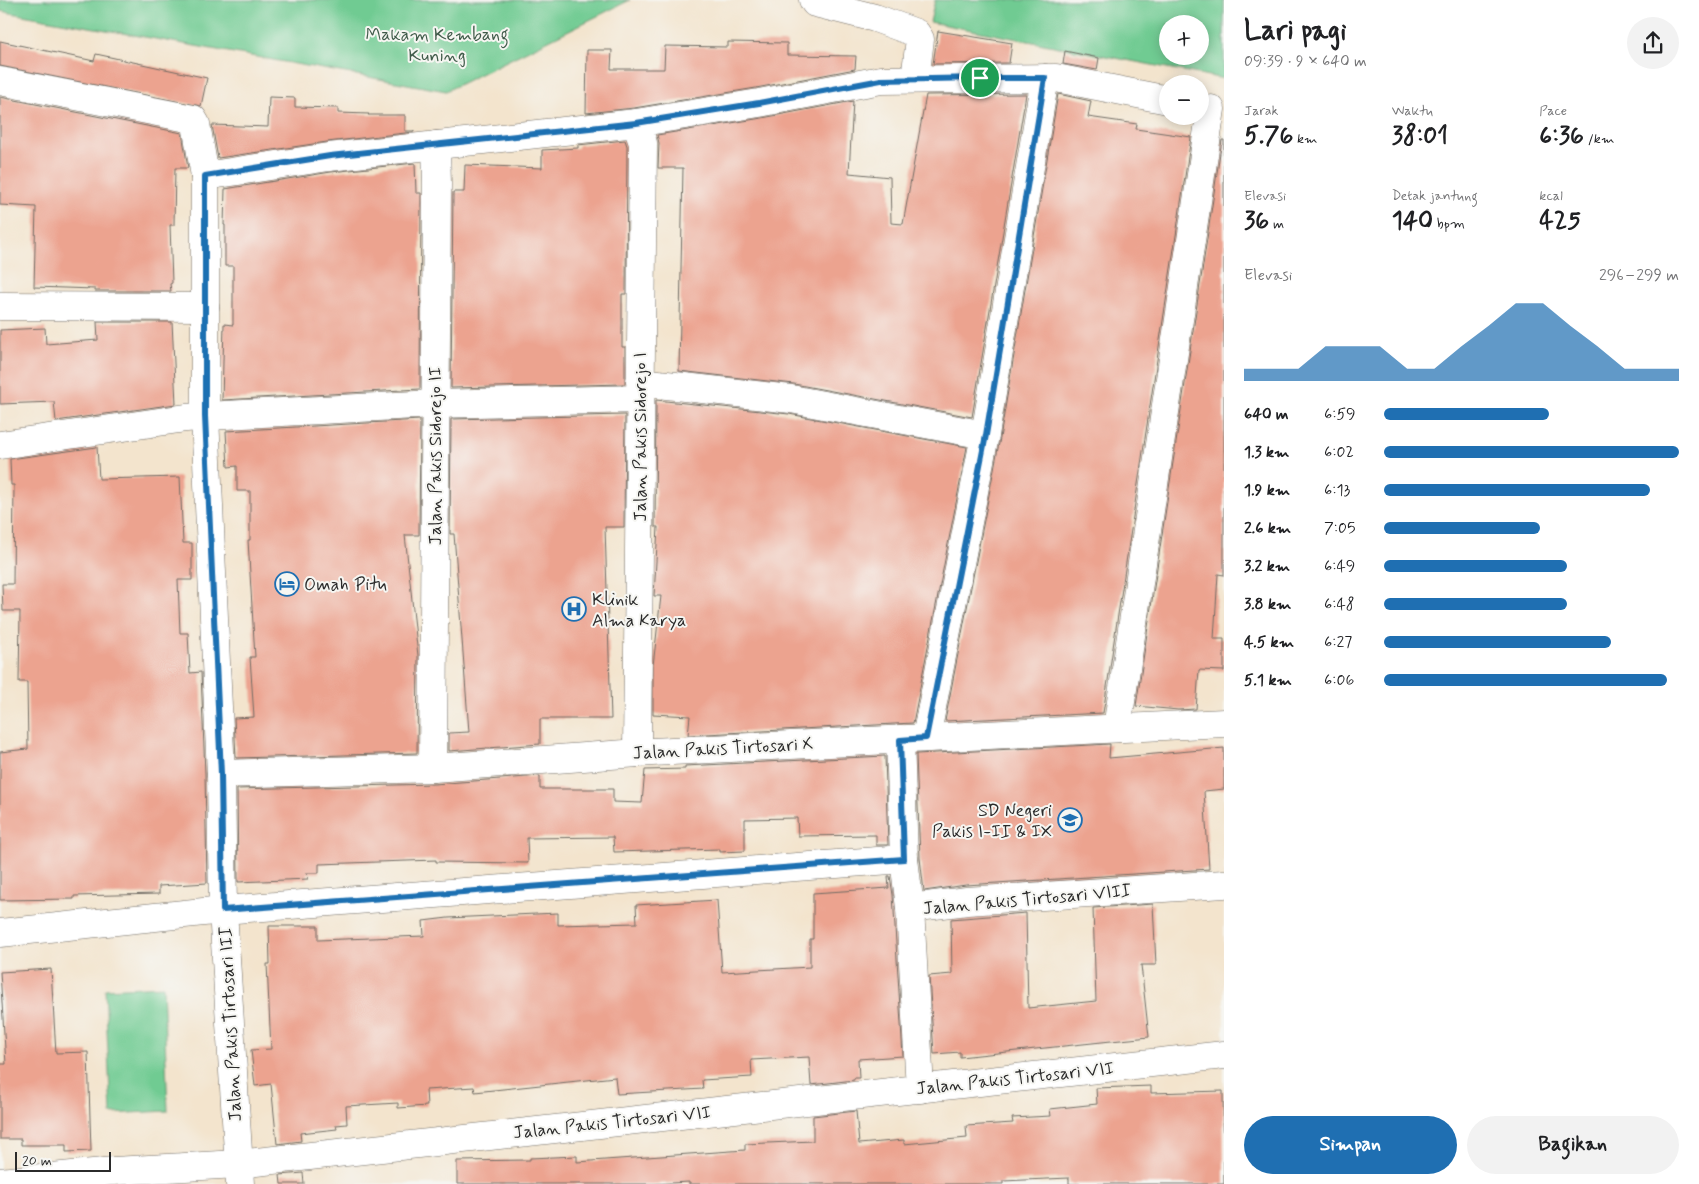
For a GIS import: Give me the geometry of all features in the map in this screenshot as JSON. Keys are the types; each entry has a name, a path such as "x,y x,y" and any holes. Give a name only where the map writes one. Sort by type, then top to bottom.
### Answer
{"street":[{"path":"813,0 815,3 875,18 916,33 920,39 915,79"},
{"name":"Jalan Pakis Tirtosari VIII","path":"1045,78 986,435 913,739 904,859 910,908 967,901 1224,884"},
{"path":"205,176 330,156 636,123 759,103 881,80 1056,78 1159,98"},
{"name":"Jalan Pakis Tirtosari III","path":"0,81 193,119 196,124 205,176 205,416 221,774 223,910 239,1174"},
{"path":"1118,728 1212,109"},
{"name":"Jalan Pakis Sidorejo I","path":"636,123 643,143 637,753"},
{"name":"Jalan Pakis Sidorejo II","path":"434,768 436,145"},
{"path":"0,306 205,307"},
{"path":"0,445 205,416 434,404 640,390 790,399 986,435"},
{"name":"Jalan Pakis Tirtosari X","path":"221,774 434,768 637,753 1224,723"},
{"path":"0,933 223,910 904,859"},
{"path":"910,908 920,1089"},
{"name":"Jalan Pakis Tirtosari VII","path":"0,1182 114,1171 239,1174 920,1089 1224,1055"}],"green space":[{"name":"Makam Kembang Kuning","path":"0,0 630,0 446,91 0,11"},
{"path":"935,0 1224,0 1224,79 930,22"},
{"path":"163,986 168,1111 111,1114 105,989"}],"building":[{"path":"938,31 1012,43 1009,63 933,64"},
{"path":"0,41 94,61 96,54 207,78 201,106 0,66"},
{"path":"728,42 787,43 787,55 856,56 855,69 756,88 634,108 586,113 587,50 612,50 611,69 664,69 665,46 728,47"},
{"path":"1065,51 1099,58 1097,70 1063,64"},
{"path":"1026,94 972,417 794,384 679,371 683,168 658,168 659,143 657,135 853,101 849,173 890,177 891,223 903,224 926,95"},
{"path":"1058,94 1091,101 1088,117 1137,124 1136,129 1191,137 1103,713 945,721 1000,438"},
{"path":"0,97 182,133 188,168 175,168 174,225 170,225 171,291 95,291 95,289 34,287 36,207 0,205"},
{"path":"269,97 295,98 295,107 338,108 338,113 405,115 405,131 414,132 327,142 218,158 212,125 268,127"},
{"path":"625,140 627,146 626,294 622,294 622,347 625,347 625,384 451,388 453,192 464,192 465,165 542,168 542,150 578,148 578,145"},
{"path":"1222,140 1224,140 1224,575 1218,574 1214,639 1224,639 1224,671 1199,670 1196,709 1178,710 1136,706"},
{"path":"415,163 416,193 421,193 420,389 222,400 224,324 233,325 233,266 225,266 225,189 331,172"},
{"path":"97,322 172,322 176,404 56,421 54,402 0,404 0,330 45,328 46,344 98,340"},
{"path":"656,400 789,414 967,447 913,723 688,735 690,716 653,714 653,666 661,596 654,596 658,527 655,527"},
{"path":"625,415 624,527 605,527 611,719 540,719 540,744 449,751 449,733 469,732 454,534 450,534 451,419"},
{"path":"420,420 419,535 405,535 418,656 417,753 236,758 234,718 254,717 250,657 255,657 248,540 250,540 250,491 237,491 237,466 228,467 226,431"},
{"path":"97,447 99,479 180,477 183,543 192,543 192,580 178,580 180,633 188,633 190,673 201,672 207,883 159,886 159,894 74,896 74,899 0,900 0,752 28,749 27,682 19,682 20,611 3,611 2,584 13,584 14,485 11,485 10,459"},
{"name":"SD Negeri Pakis I-II & IX","path":"1110,744 1109,758 1224,748 1224,789 1204,791 1209,869 966,885 924,891 920,858 916,754"},
{"path":"885,756 888,845 876,845 876,835 798,836 797,818 745,819 745,851 720,852 720,849 614,852 613,837 527,838 528,863 436,862 436,860 319,864 319,873 307,873 308,879 238,882 237,789 434,784 540,776 540,789 613,789 613,802 642,803 645,770 685,769 685,766"},
{"path":"888,876 890,876 893,895 903,1056 858,1059 859,1078 811,1085 809,1057 751,1060 752,1077 702,1080 703,1089 617,1094 615,1077 475,1092 474,1087 426,1090 427,1106 398,1108 398,1103 346,1106 347,1124 336,1125 337,1129 300,1133 301,1141 277,1144 271,1084 255,1086 251,1050 271,1049 267,964 270,964 269,926 318,926 318,940 424,936 423,921 448,918 558,913 558,925 637,923 636,905 717,900 722,972 810,967 810,939 813,939 813,893 889,888"},
{"path":"1153,904 1156,965 1141,965 1149,1037 960,1057 960,1052 934,1054 929,976 952,974 951,919 1026,913 1028,1008 1096,1001 1093,908"},
{"path":"51,969 56,1053 88,1052 91,1151 66,1152 66,1145 21,1145 21,1139 0,1139 0,1064 6,1064 0,972"},
{"path":"1151,1086 1151,1093 1223,1091 1224,1184 1069,1184 1069,1178 1003,1181 1003,1184 689,1184 689,1182 654,1184 457,1184 457,1161 530,1160 530,1158 577,1156 577,1162 745,1150 745,1144 813,1141 813,1116 856,1111 859,1144 904,1140 904,1144 967,1138 966,1126 1013,1123 1012,1118 1051,1116 1050,1109 1097,1104 1096,1088"},
{"path":"303,1173 304,1184 281,1184 280,1175"}],"place":[{"name":"Omah Pitu","path":"287,584"},
{"name":"Klinik Alma Karya","path":"574,609"},
{"name":"SD Negeri Pakis I-II & IX","path":"1070,820"}],"route":[{"path":"980,78 1045,78 986,435 926,738 900,740 904,859 223,910 221,774 205,416 205,176 330,156 636,123 759,103 881,80 980,78"}]}
